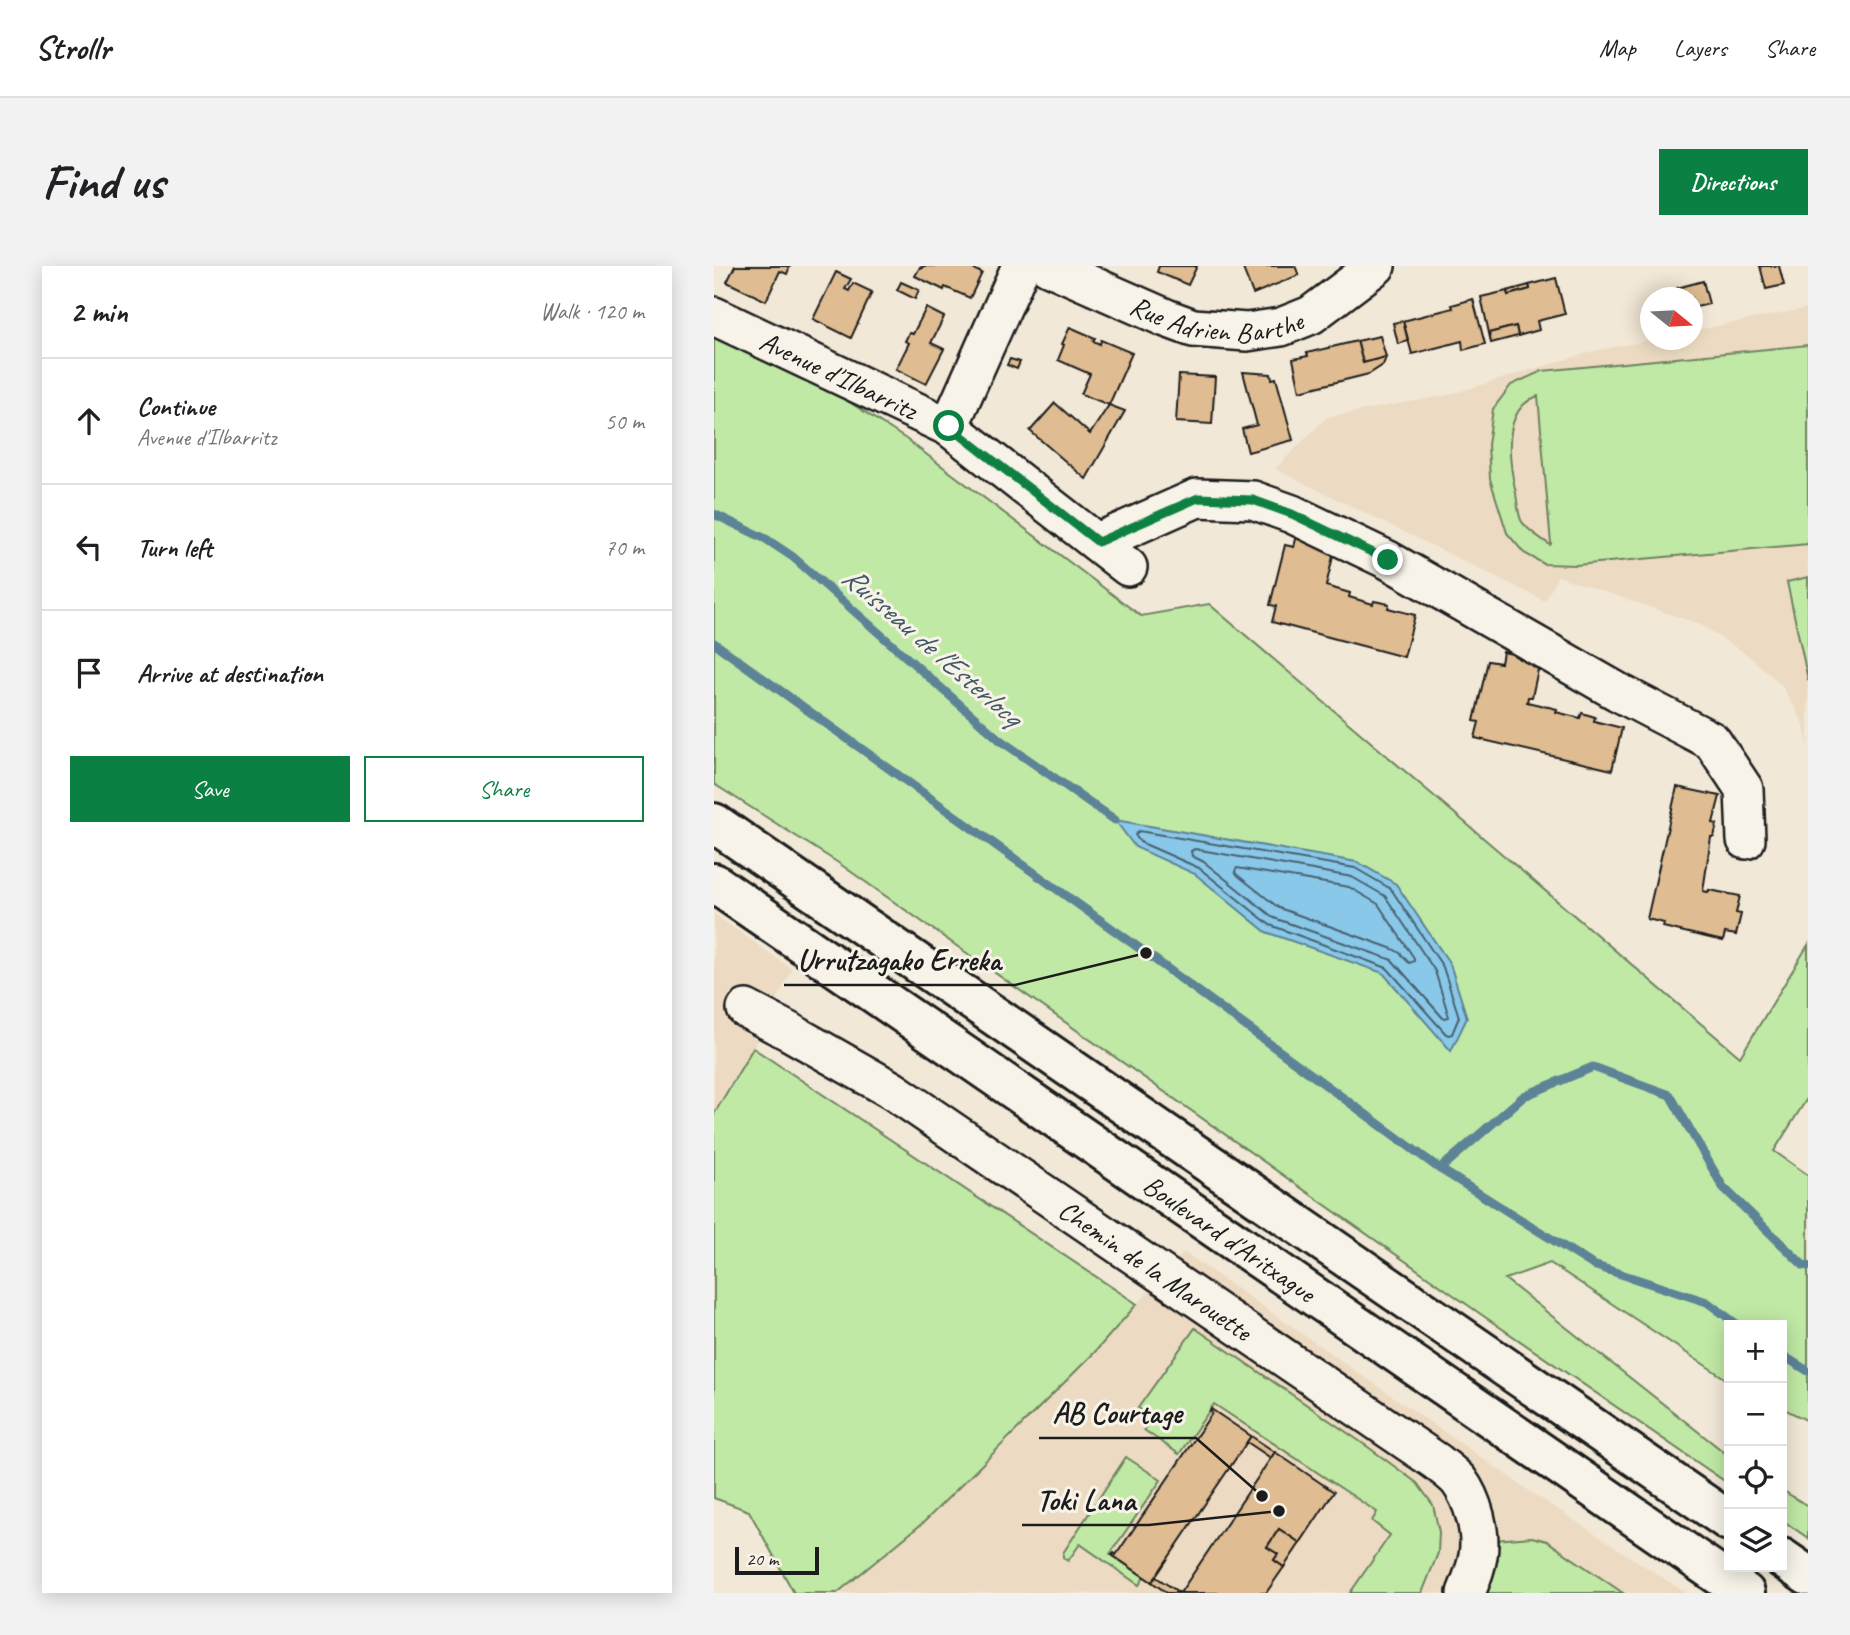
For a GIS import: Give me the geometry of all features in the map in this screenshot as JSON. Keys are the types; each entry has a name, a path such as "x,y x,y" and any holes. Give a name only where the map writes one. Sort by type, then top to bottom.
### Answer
{"main road":[{"name":"Boulevard d'Aritxague","path":"714,823 1724,1518"},
{"name":"Boulevard d'Aritxague","path":"714,883 1745,1593"},
{"path":"1787,1561 1808,1576"}],"street":[{"path":"949,426 1021,266"},
{"name":"Rue Adrien Barthe","path":"1048,266 1193,328 1247,332 1281,327 1311,315 1376,266"},
{"name":"Avenue d'Ilbarritz","path":"714,316 949,426 1128,567"},
{"path":"1098,542 1198,498 1253,500 1292,514 1388,560 1618,692 1712,741 1744,789 1746,840"},
{"name":"Chemin de la Marouette","path":"746,1009 892,1090 1437,1462 1458,1480 1471,1502 1478,1532 1479,1554 1466,1593"}],"shaded area":[{"path":"1808,308 1808,746 1803,722 1781,685 1749,656 1699,624 1558,576 1545,601 1275,469 1327,417 1448,395 1594,351 1640,342 1640,350 1703,350 1703,329"},
{"path":"714,914 792,969 753,1048 714,1114"},
{"path":"1184,1252 1537,1496 1686,1593 837,1593 924,1522 1094,1353"}],"green space":[{"path":"714,324 757,342 906,439 1141,616 1209,604 1740,1057 1808,945 1808,1097 1774,1151 1808,1175 1808,1421 1787,1410 1787,1320 1724,1320 1724,1378 1550,1263 1505,1279 1724,1452 1724,1481 1482,1315 840,864 714,784"},
{"path":"1808,345 1808,544 1576,565 1544,564 1524,553 1507,533 1490,479 1488,445 1493,409 1511,385 1542,371","holes":["1538,396 1551,544 1530,530 1521,520 1510,453 1512,424 1526,403"]},
{"path":"1808,577 1808,680 1787,582"},
{"path":"753,1048 1137,1304 1094,1353 924,1522 837,1593 794,1593 749,1511 714,1498 714,1114"},
{"path":"1195,1328 1417,1483 1433,1505 1439,1532 1438,1553 1422,1593 1350,1593 1390,1535 1372,1521 1377,1512 1214,1404 1179,1454 1144,1430 1152,1416 1138,1408"},
{"path":"1126,1457 1161,1480 1110,1554 1144,1577 1139,1585 1080,1544 1068,1561 1063,1558 1063,1553"},
{"path":"1787,1493 1808,1506 1808,1538 1787,1523"},
{"path":"1532,1537 1547,1541 1623,1593 1482,1593 1494,1540"}],"water":[{"path":"1115,820 1357,862 1396,884 1450,964 1467,1018 1451,1051 1383,973 1266,932 1195,874 1135,847"}],"building":[{"path":"735,266 790,266 787,274 780,271 766,301 727,282"},
{"path":"923,266 967,266 982,273 970,298 945,287 944,290 915,276"},
{"path":"1159,266 1197,266 1188,285 1157,272"},
{"path":"1242,266 1295,266 1299,275 1253,294"},
{"path":"1760,266 1779,266 1784,285 1766,289"},
{"path":"836,272 851,279 845,289 849,291 853,283 872,292 851,338 813,319"},
{"path":"1556,278 1565,314 1537,321 1539,330 1518,336 1516,326 1489,333 1481,297 1507,291 1508,295 1530,289 1529,285"},
{"path":"1703,281 1709,304 1703,305 1703,287 1681,287"},
{"path":"901,282 919,290 915,299 897,290"},
{"path":"1529,285 1530,289 1508,295 1507,291"},
{"path":"1473,299 1485,344 1463,350 1462,341 1412,354 1403,321 1453,308 1452,305"},
{"path":"926,308 944,317 931,343 944,349 926,384 896,369 909,343 905,341 909,333 913,334"},
{"path":"1403,321 1408,341 1398,344 1393,323"},
{"path":"1516,326 1518,336 1491,343 1489,333"},
{"path":"1070,327 1095,338 1093,341 1100,344 1101,340 1132,353 1109,405 1081,394 1090,374 1058,360"},
{"path":"1380,336 1386,357 1363,363 1357,341"},
{"path":"1357,341 1363,363 1386,357 1383,365 1369,374 1300,391 1293,359"},
{"path":"1010,359 1020,362 1017,369 1007,365"},
{"path":"1243,372 1271,374 1272,379 1276,378 1293,440 1248,452 1242,429 1257,425"},
{"path":"1179,375 1215,377 1212,424 1176,422"},
{"path":"1055,403 1090,434 1109,405 1125,411 1086,479 1030,431"},
{"path":"1297,535 1335,548 1326,586 1350,593 1349,597 1373,604 1374,601 1389,604 1388,608 1415,615 1404,657 1272,622 1276,606 1270,605 1285,545 1294,547"},
{"path":"1503,652 1527,657 1525,662 1539,665 1532,697 1528,697 1527,702 1580,718 1582,713 1595,717 1594,721 1622,728 1612,770 1475,738 1479,722 1474,721 1488,661 1501,663"},
{"path":"1677,787 1720,796 1713,823 1717,824 1714,837 1711,837 1703,891 1740,896 1736,913 1741,914 1736,935 1725,933 1723,941 1663,927 1664,923 1647,919"},
{"path":"1211,1409 1251,1436 1152,1582 1112,1555 1116,1555 1212,1413"},
{"path":"1251,1436 1275,1452 1271,1458 1247,1442"},
{"path":"1275,1452 1334,1492 1300,1543 1279,1529 1267,1547 1278,1554 1274,1560 1284,1567 1266,1593 1180,1593"},
{"path":"1279,1529 1300,1543 1284,1567 1274,1560 1278,1554 1267,1547"},
{"path":"1156,1577 1180,1593 1167,1593 1152,1582"}],"waterway":[{"name":"Ruisseau de l'Esterlocq","path":"714,514 766,539 793,557 1000,740 1115,820"},
{"path":"714,643 1146,953 1440,1169 1593,1265 1707,1302 1731,1320"},
{"path":"1440,1169 1524,1096 1593,1067 1670,1095 1723,1187 1803,1265 1808,1266"},
{"path":"1787,1358 1808,1371"}],"place":[{"name":"Urrutzagako Erreka","path":"1146,953"},
{"name":"AB Courtage","path":"1262,1496"},
{"name":"Toki Lana","path":"1279,1511"}],"route":[{"path":"949,426 1098,542 1198,498 1253,500 1292,514 1388,560"}]}
